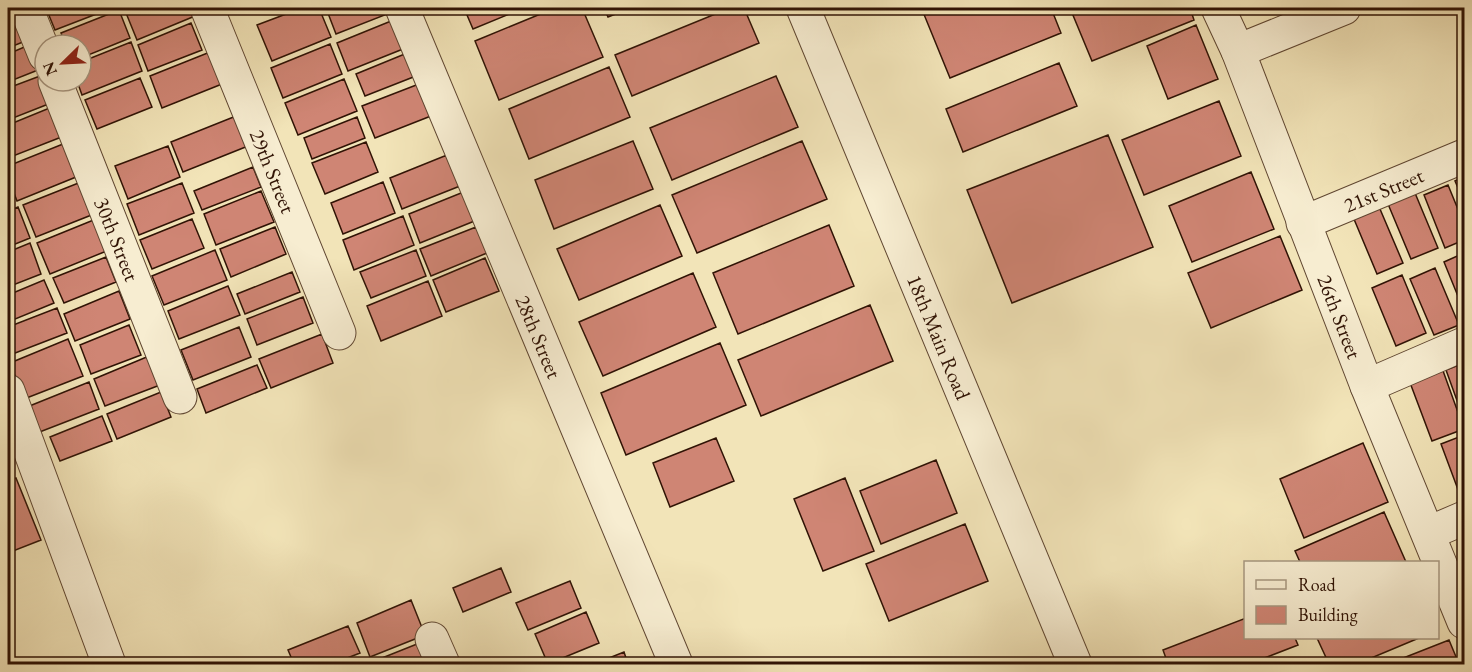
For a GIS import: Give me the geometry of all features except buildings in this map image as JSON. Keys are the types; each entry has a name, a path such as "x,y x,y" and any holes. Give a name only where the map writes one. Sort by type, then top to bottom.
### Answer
{"street":[{"path":"26,8 36,33"},
{"name":"29th Street","path":"207,8 339,333"},
{"name":"28th Street","path":"402,8 676,664"},
{"name":"18th Main Road","path":"803,8 1075,664"},
{"name":"26th Street","path":"1218,8 1238,51 1367,386 1464,622"},
{"path":"1238,51 1344,8"},
{"name":"30th Street","path":"60,93 180,397"},
{"name":"21st Street","path":"1304,223 1464,156"},
{"path":"1367,386 1464,344"},
{"path":"8,392 109,664"},
{"path":"1429,533 1464,518"}]}
